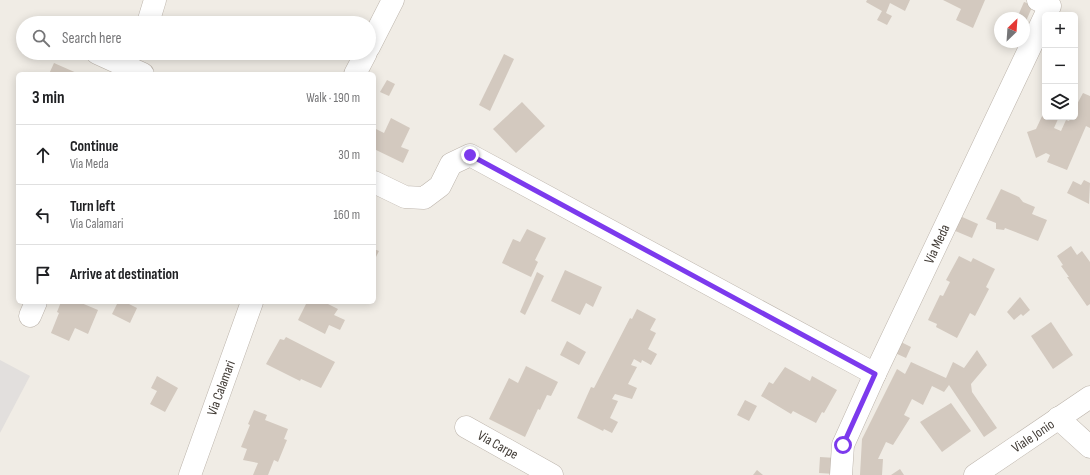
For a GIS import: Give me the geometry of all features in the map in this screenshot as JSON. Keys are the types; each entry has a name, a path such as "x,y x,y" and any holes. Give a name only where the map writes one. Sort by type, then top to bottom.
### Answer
{"street":[{"path":"150,16 155,0"},
{"path":"376,34 393,0"},
{"name":"Via Meda","path":"841,475 843,445 1046,7"},
{"path":"116,60 138,68"},
{"path":"356,72 362,60"},
{"path":"376,183 405,197 424,198 440,186 451,164 470,155 875,374"},
{"name":"Via Calamari","path":"190,475 251,304"},
{"name":"Viale Jonio","path":"975,475 1090,397"},
{"path":"1058,418 1090,447"},
{"name":"Via Carpe","path":"466,427 552,475"}],"shaded area":[{"path":"0,360 30,376 0,433"}],"building":[{"path":"867,0 910,0 905,11 890,3 886,13 892,16 887,25 877,20 882,11 866,2"},
{"path":"943,0 985,0 973,28 956,20 961,9"},
{"path":"1024,2 1033,5 1030,12 1020,12"},
{"path":"504,54 514,59 490,111 479,105"},
{"path":"54,63 74,72 50,72"},
{"path":"387,80 395,84 389,96 380,92"},
{"path":"1083,93 1090,96 1090,128 1086,126 1067,170 1047,162 1050,155 1046,153 1036,158 1027,132 1036,129 1042,116 1042,120 1058,120 1054,128 1061,131 1066,120 1078,120 1078,102"},
{"path":"522,102 545,126 516,153 493,129"},
{"path":"391,118 410,128 401,147 409,150 403,163 376,150 376,129 384,133"},
{"path":"1084,180 1090,183 1089,204 1067,193 1073,181 1081,185"},
{"path":"1001,189 1019,197 1023,202 1035,207 1032,214 1047,220 1038,241 1005,228 1004,230 996,229 996,223 986,219"},
{"path":"960,216 978,224 972,238 953,230"},
{"path":"527,229 546,238 535,260 538,262 531,277 502,263 513,239 520,242"},
{"path":"1071,246 1077,255 1082,251 1090,262 1090,304 1087,306 1067,277 1069,277 1061,266 1063,265 1057,256"},
{"path":"376,250 379,251 376,257"},
{"path":"959,256 971,262 973,258 995,269 986,287 989,289 975,316 970,313 957,338 936,327 937,324 928,320 940,295 943,296 950,282 946,280"},
{"path":"565,270 602,287 593,307 586,303 580,315 551,301"},
{"path":"537,272 544,276 525,315 520,312"},
{"path":"1020,297 1030,310 1023,316 1021,314 1014,320 1007,312"},
{"path":"60,304 84,304 98,310 88,334 75,328 69,341 51,333 59,313 57,312"},
{"path":"117,304 129,304 137,308 130,323 112,314"},
{"path":"306,304 328,304 338,309 334,315 345,320 340,330 329,325 325,334 298,320"},
{"path":"637,309 656,319 650,330 656,333 648,349 657,354 651,365 642,360 641,363 634,359 631,365 637,367 628,384 637,388 632,399 615,394 612,399 618,401 610,418 618,422 612,433 604,429 603,431 577,418 591,387 594,388 630,318 632,319"},
{"path":"1051,322 1073,355 1053,369 1031,336"},
{"path":"286,337 335,362 321,388 301,379 300,381 266,364 280,339 284,340"},
{"path":"567,341 586,352 579,365 560,355"},
{"path":"901,342 911,347 906,358 895,353"},
{"path":"977,350 987,365 971,384 972,392 997,428 984,437 949,385 944,392 932,386 923,405 912,399 904,415 910,418 893,445 886,442 878,459 883,459 882,475 860,475 862,439 897,369 905,374 911,362 946,378 953,362 964,368"},
{"path":"526,366 558,382 551,396 547,395 540,410 538,409 525,437 489,419 509,378 518,383"},
{"path":"785,367 810,381 812,376 837,390 824,413 822,412 816,423 793,411 791,414 761,396 769,382 773,384"},
{"path":"157,376 178,388 165,412 150,404 157,391 151,388"},
{"path":"745,400 757,406 749,421 737,415"},
{"path":"951,403 971,431 942,452 920,422"},
{"path":"254,410 267,415 265,420 288,429 284,439 287,440 278,462 274,460 268,475 253,475 258,463 243,460 247,449 241,447"},
{"path":"820,457 836,458 835,474 819,473"},
{"path":"900,469 904,475 891,475"},
{"path":"757,470 763,475 753,475"}],"route":[{"path":"470,155 875,374 843,445"}]}
